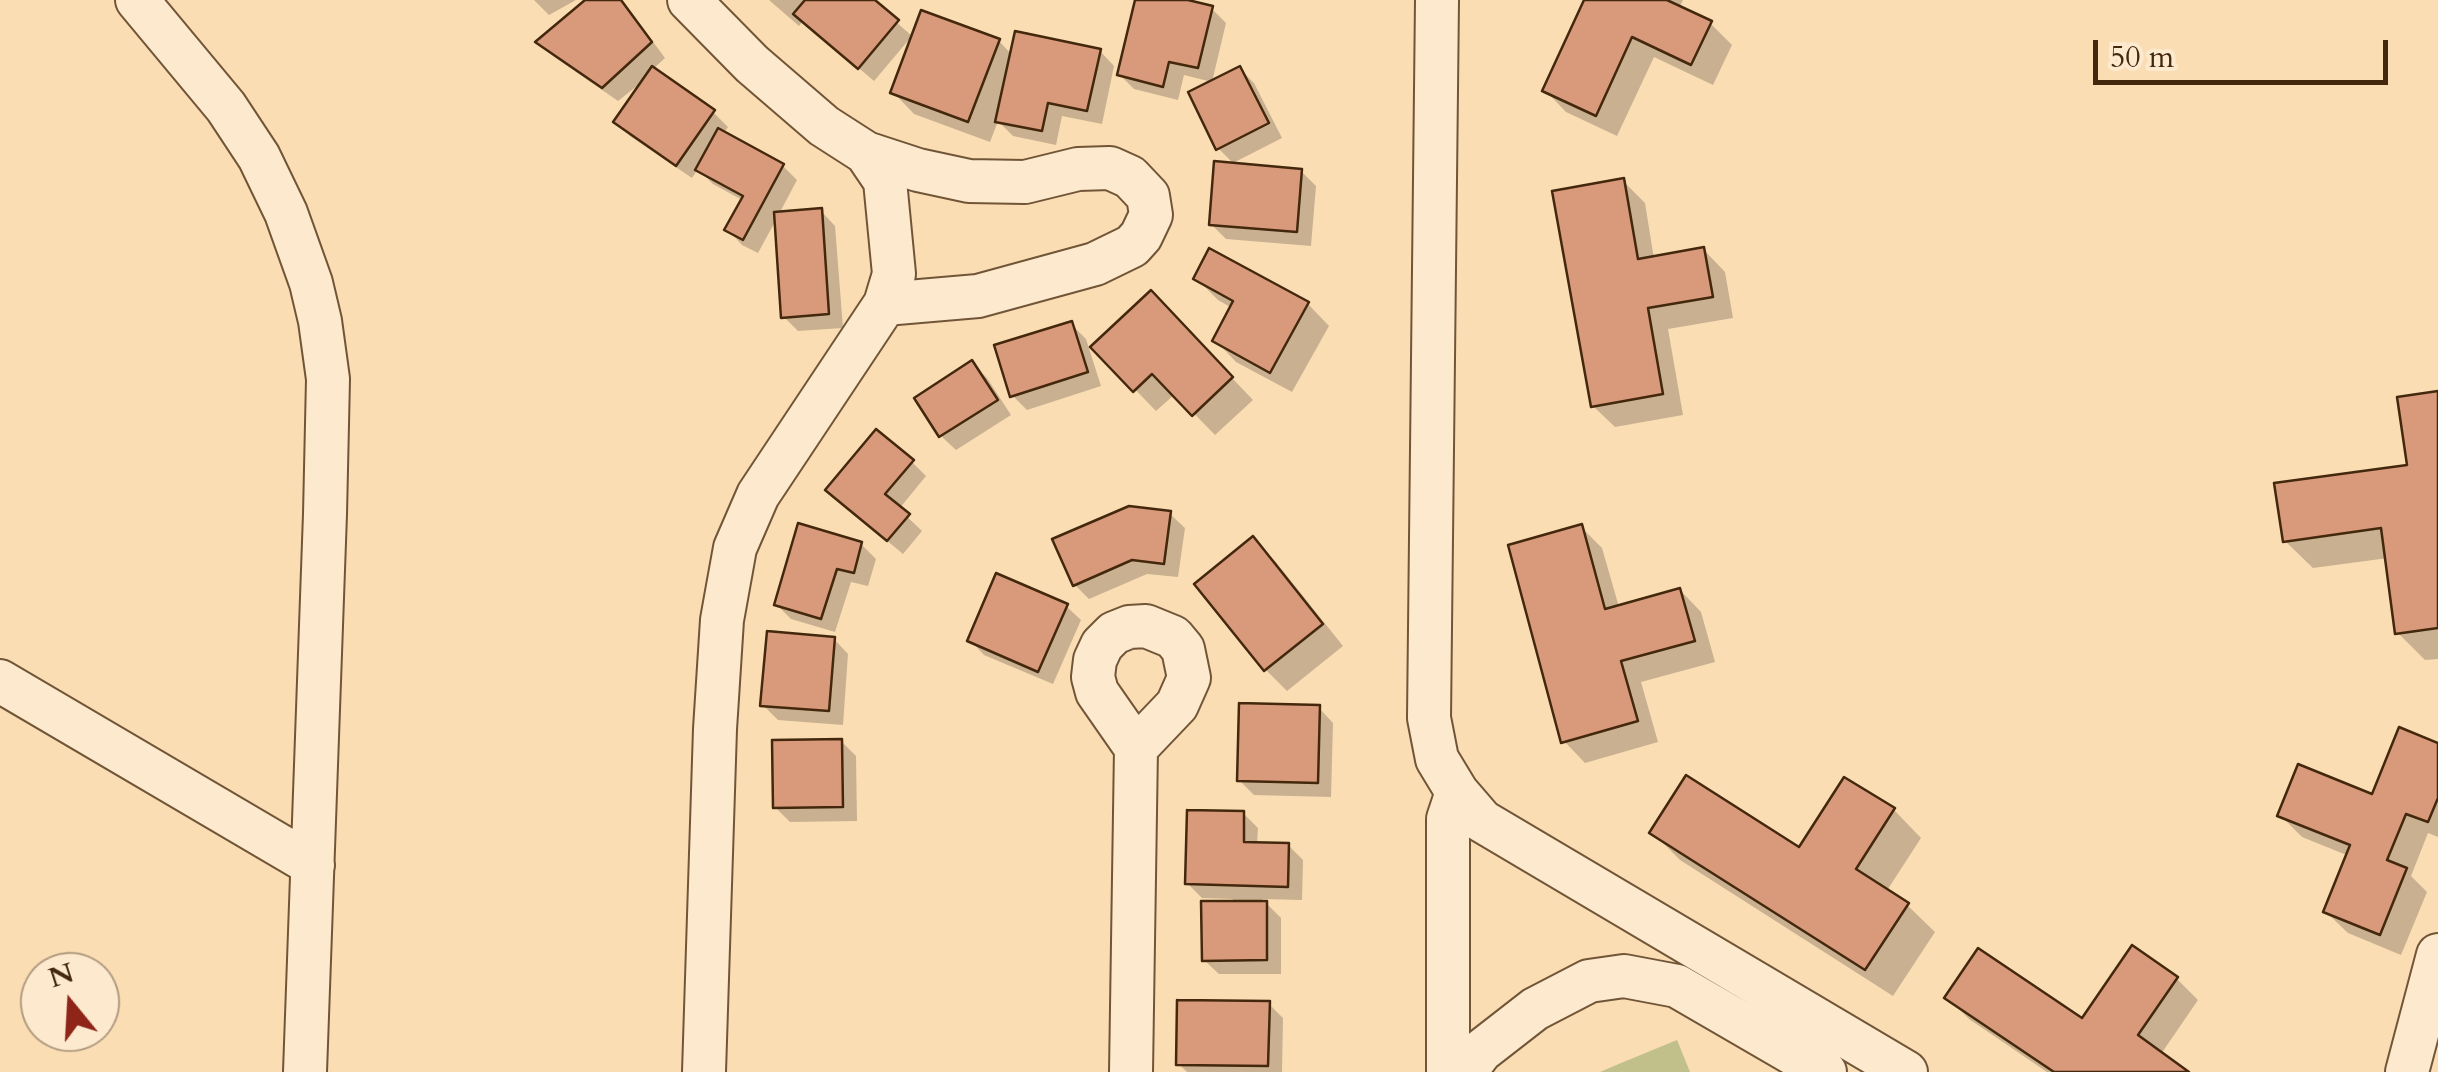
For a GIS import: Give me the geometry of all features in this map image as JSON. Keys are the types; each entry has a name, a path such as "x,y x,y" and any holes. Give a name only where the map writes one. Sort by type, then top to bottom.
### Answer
{"street":[{"path":"137,0 226,107 258,158 286,213 320,321 328,379 306,1072"},
{"path":"689,0 752,64 810,114 866,154 969,180 1025,182 1078,169 1110,168 1130,177 1148,196 1150,214 1141,236 1132,246 1095,264 978,296 885,304"},
{"path":"1437,0 1429,718 1436,759 1482,821 1906,1072"},
{"path":"704,1072 714,729 722,620 735,548 758,495 885,304 894,274 885,181 866,154"},
{"path":"0,681 313,864"},
{"path":"1131,1072 1136,748"},
{"path":"1448,1072 1448,818 1457,792"},
{"path":"2407,1072 2438,955"},
{"path":"1465,1072 1481,1051 1535,1009 1589,982 1624,976 1677,986 1824,1072"}],"shaded area":[{"path":"1677,1040 1690,1072 1600,1072 1621,1063"}],"building":[{"path":"585,0 621,0 652,42 602,88 535,42"},
{"path":"805,0 875,0 899,20 858,69 793,14"},
{"path":"1135,0 1188,0 1213,6 1198,68 1169,62 1163,87 1117,75"},
{"path":"1584,0 1667,0 1712,21 1691,65 1632,37 1596,116 1542,91"},
{"path":"921,10 1000,39 968,122 890,93"},
{"path":"1015,31 1101,49 1087,111 1048,103 1042,131 995,122"},
{"path":"652,66 715,110 676,166 613,122"},
{"path":"1240,66 1269,123 1216,150 1188,92"},
{"path":"718,128 784,164 743,240 724,230 743,196 695,170"},
{"path":"1214,161 1302,169 1297,232 1209,225"},
{"path":"1624,178 1638,259 1704,247 1713,297 1648,308 1663,394 1591,407 1552,191"},
{"path":"822,208 829,314 781,318 774,212"},
{"path":"1209,248 1309,302 1270,373 1212,341 1233,301 1193,279"},
{"path":"1151,290 1233,377 1192,416 1152,374 1133,392 1090,347"},
{"path":"1072,321 1088,372 1010,397 994,345"},
{"path":"972,360 998,400 939,437 914,398"},
{"path":"2438,391 2438,628 2395,634 2381,528 2283,542 2274,483 2407,465 2397,397"},
{"path":"876,429 914,460 885,494 910,514 887,541 825,490"},
{"path":"1129,506 1171,511 1164,564 1132,560 1073,586 1052,539"},
{"path":"798,523 862,542 854,573 837,569 821,619 774,605"},
{"path":"1582,524 1605,609 1680,588 1695,641 1621,661 1638,721 1561,743 1508,545"},
{"path":"1253,536 1323,624 1264,671 1194,584"},
{"path":"996,573 1068,604 1038,672 967,641"},
{"path":"767,631 835,637 829,711 760,706"},
{"path":"1239,703 1320,705 1318,783 1237,781"},
{"path":"2399,727 2438,743 2438,798 2428,822 2406,814 2387,860 2407,868 2380,935 2323,912 2350,845 2277,816 2298,764 2372,794"},
{"path":"842,739 843,807 773,808 772,740"},
{"path":"1686,775 1799,847 1844,777 1895,808 1856,869 1909,903 1865,970 1649,833"},
{"path":"1187,810 1244,811 1244,842 1289,843 1288,887 1185,884"},
{"path":"1201,901 1267,901 1267,960 1202,961"},
{"path":"2132,945 2178,977 2138,1035 2189,1072 2054,1072 1944,998 1978,948 2082,1018"},
{"path":"1177,1000 1270,1001 1268,1066 1176,1065"}]}
